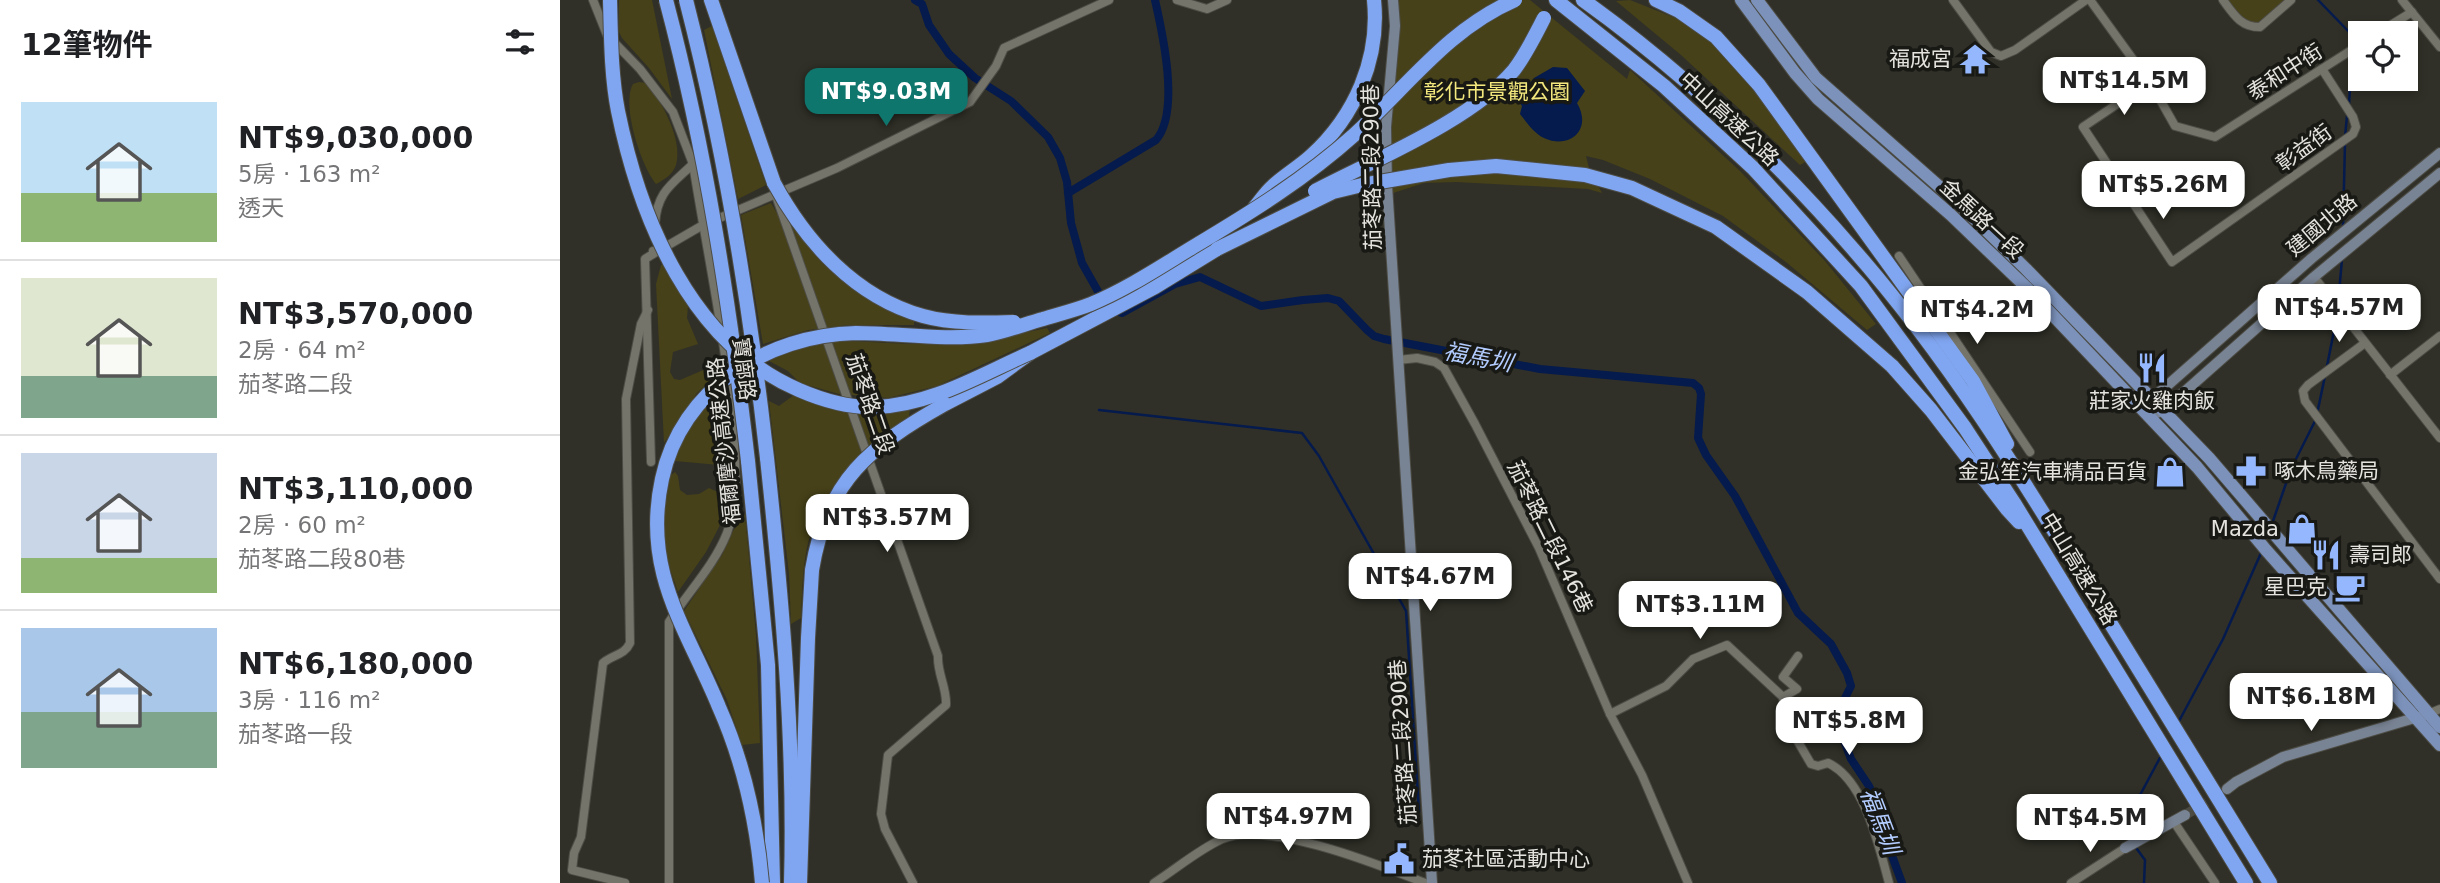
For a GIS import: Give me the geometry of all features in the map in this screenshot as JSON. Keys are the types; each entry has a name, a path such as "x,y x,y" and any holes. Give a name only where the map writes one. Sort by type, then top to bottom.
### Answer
{"highway":[{"path":"610,0 612,64 618,110 637,181 672,264 707,320 735,350 760,370 812,396 875,407 924,399 947,391 1030,353 1143,294 1306,196 1445,124 1495,89 1514,69 1531,44 1553,0"},
{"name":"福爾摩沙高速公路","path":"666,0 707,185 736,353 768,665 773,883"},
{"name":"福爾摩沙高速公路","path":"686,0 730,203 763,419 788,690 792,772 791,883"},
{"path":"711,0 774,183 791,215 829,259 872,294 924,316 976,323 1033,322"},
{"path":"1252,210 1272,187 1332,136 1344,119 1365,79 1370,63 1373,45 1372,0"},
{"path":"762,883 737,752 719,706 679,623 665,586 659,556 657,511 666,462 680,432 704,397 727,375 784,346 814,336 851,333 948,337 987,335 1091,304 1151,272 1299,181 1338,148 1455,35 1483,15 1515,0"},
{"name":"中山高速公路","path":"1553,0 1674,95 1753,168 1861,286 1965,428 2038,540 2246,883"},
{"name":"中山高速公路","path":"1583,0 1620,26 1729,121 1809,200 1902,310 1962,391 2026,485 2270,883"},
{"path":"1656,0 1679,11 1716,37 1759,85 1973,381 1999,426 2026,485"},
{"path":"1217,249 1333,192 1450,170 1496,166 1585,175 1632,188 1716,226 1807,292 1892,366 1931,410 2007,509 2038,540"},
{"path":"800,883 812,570 834,498 854,469 874,449 905,426 997,377 1030,353"}],"main road":[{"name":"金馬路一段","path":"1741,0 1795,73 1818,99 1972,235 2197,467 2440,746"},
{"name":"金馬路一段","path":"1757,0 1816,78 1981,225 2209,458 2434,711 2440,727"}],"street":[{"name":"寶廍路","path":"593,0 607,35 640,69 673,112 693,164 729,371 736,481 733,514 716,558 686,595 669,622 669,883"},
{"path":"651,462 645,259 703,225 837,168 970,102 996,66 1004,48 1109,0"},
{"path":"1177,0 1207,9 1227,0"},
{"path":"1367,40 1372,0"},
{"name":"茄苳路二段290巷","path":"1393,0 1395,26 1386,146 1432,883"},
{"path":"1953,0 1991,52 2001,56 2015,50 2088,0"},
{"name":"泰和中街","path":"2088,0 2150,82 2175,127 2215,137 2348,52"},
{"path":"2223,0 2239,21 2250,27 2260,27 2291,0"},
{"path":"2402,0 2440,47"},
{"path":"2397,21 2412,12"},
{"name":"彰益街","path":"2150,82 2083,127 2172,262 2350,136 2356,127 2351,114 2322,69"},
{"name":"建國北路","path":"2152,399 2312,258 2440,153"},
{"path":"653,254 656,204 664,191 693,164"},
{"name":"建國北路","path":"2148,416 2164,411 2315,276 2440,173"},
{"name":"茄苳路二段","path":"775,193 938,656 947,696 946,705 888,755 881,814 885,829 912,883"},
{"path":"1899,256 2030,452"},
{"path":"2315,276 2440,438"},
{"path":"625,883 572,870 571,864 581,837 603,663 612,656 622,654 630,643 626,399 641,324 648,310"},
{"path":"2390,375 2440,336"},
{"path":"2365,343 2308,384 2303,391 2305,401 2440,579"},
{"name":"茄苳路二段146巷","path":"1398,360 1416,358 1435,362 1444,368 1539,548 1610,714 1642,775 1688,883"},
{"path":"2148,416 2152,399"},
{"path":"1610,714 1666,686 1693,659 1727,645 1783,697 1786,721 1811,764 1818,766 1828,763 1839,768 1873,822 1889,883"},
{"path":"1783,697 1797,689 1783,677 1798,656"},
{"path":"2227,789 2283,757 2434,711"},
{"path":"2071,883 2130,845 2185,815"},
{"path":"2174,822 2215,883"},
{"path":"1154,883 1224,838 1250,836 1287,838 1343,853 1425,883"}],"green space":[{"path":"619,0 652,0 672,99 622,38 619,32"},
{"name":"彰化市景觀公園","path":"1395,0 1530,0 1627,79 1630,70 1740,171 1825,261 1876,324 1867,330 1786,262 1723,216 1650,179 1603,160 1586,156 1602,193 1588,189 1456,182 1424,183 1387,195"},
{"path":"1630,0 1693,25 1733,60 1812,158 1800,165 1681,55 1616,1"},
{"path":"2223,0 2291,0 2260,27 2250,27"},
{"path":"712,26 766,185 738,199 704,30"},
{"path":"646,83 658,100 670,121 677,144 675,168 656,184 644,164 631,120 630,94 633,84"},
{"path":"771,203 782,222 789,219 824,265 860,291 914,320 914,325 848,325 808,330 763,344 741,215"},
{"path":"667,264 688,306 687,318 698,344 673,352 670,372 674,379 680,380 715,365 718,373 697,393 664,443 656,284 661,265"},
{"path":"1047,328 1050,333 937,386 888,398 839,394 800,383 788,371 769,361 787,351 825,342 941,343 987,339"},
{"path":"794,395 838,409 910,407 909,416 872,444 828,495 810,536 804,566 801,618 791,624 789,574 769,401 779,406"},
{"path":"717,398 723,405 723,463 719,465 675,461 680,443 690,425"},
{"path":"675,472 680,490 687,495 699,494 709,488 720,493 722,516 706,552 678,592 666,557 663,522 670,476"},
{"path":"745,514 756,635 760,743 742,745 727,700 684,611 722,555 733,531"}],"water":[{"path":"1553,67 1567,68 1585,91 1577,103 1581,113 1580,129 1570,139 1562,141 1544,138 1534,131 1520,114 1522,106 1517,99 1534,78"}],"waterway":[{"name":"福馬圳","path":"915,0 922,4 929,25 949,54 975,78 1011,101 1048,137 1060,158 1067,182 1071,223 1082,263 1104,302"},
{"path":"1068,193 1156,140 1163,127 1167,111 1168,73 1155,0"},
{"path":"2318,0 2348,31"},
{"path":"2349,105 2350,91"},
{"path":"2345,137 2347,116"},
{"path":"2343,228 2345,143"},
{"path":"2338,305 2342,259"},
{"name":"福馬圳","path":"1113,310 1122,313 1175,284 1200,277 1261,306 1328,298 1339,301 1374,336 1384,339 1540,369 1693,383 1701,394 1698,438 1706,455 1735,496 1798,613 1831,644 1847,673 1851,686 1842,704 1840,730 1851,759 1869,786 1886,824 1891,853 1902,883"},
{"path":"2327,366 2338,311"},
{"path":"2317,414 2325,376"},
{"path":"1099,410 1302,433 1319,456 1406,611 1419,812"},
{"path":"2272,524 2291,469 2315,421"},
{"path":"2178,723 2223,639 2261,553"},
{"path":"2130,840 2123,832 2124,825 2162,754"},
{"path":"2134,845 2145,860 2144,883"}],"tunnel":[{"path":"2185,815 2222,793"}],"place":[{"name":"福成宮","path":"1975,59"},
{"name":"莊家火雞肉飯","path":"2152,368"},
{"name":"啄木鳥藥局","path":"2251,471"},
{"name":"金弘笙汽車精品百貨","path":"2170,472"},
{"name":"Mazda","path":"2302,529"},
{"name":"壽司郎","path":"2326,555"},
{"name":"星巴克","path":"2350,587"},
{"name":"茄苳社區活動中心","path":"1399,859"}]}
